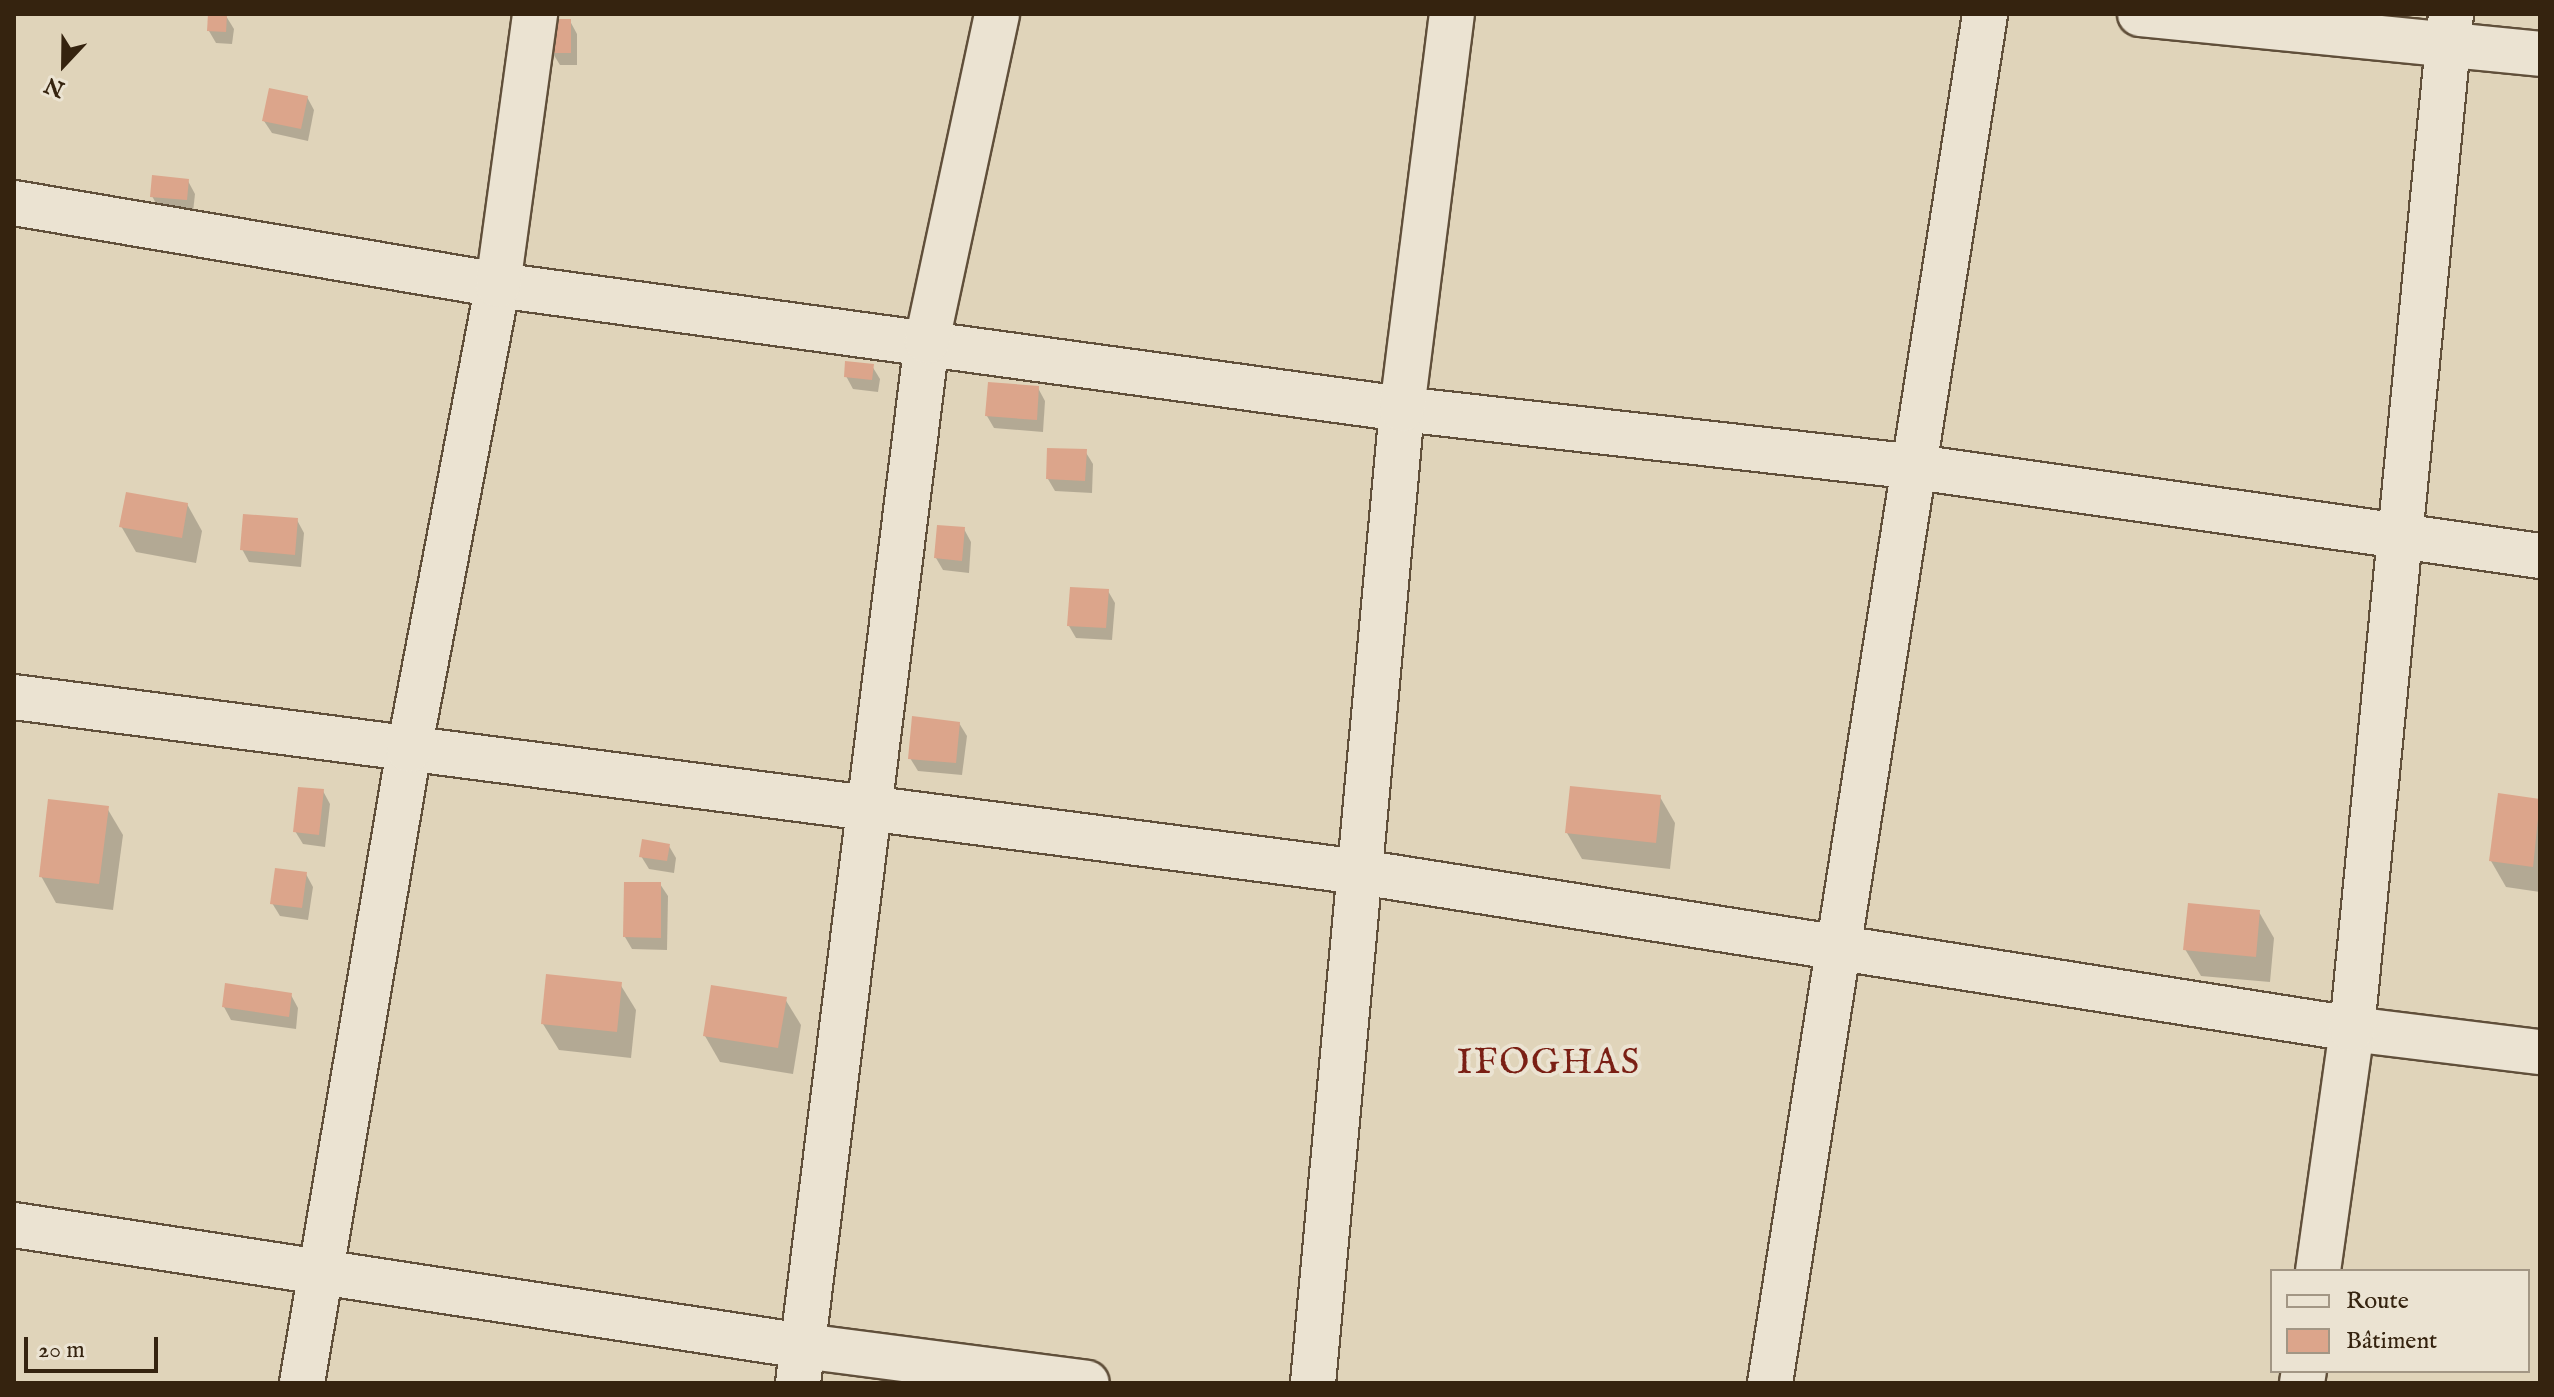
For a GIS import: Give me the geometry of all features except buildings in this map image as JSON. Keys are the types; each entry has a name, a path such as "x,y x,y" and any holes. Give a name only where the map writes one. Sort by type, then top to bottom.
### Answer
{"street":[{"path":"302,1383 318,1269 409,750 498,285 535,14"},
{"path":"800,1364 873,811 927,341 997,14"},
{"path":"1313,1383 1402,409 1452,14"},
{"path":"1770,1383 1985,14"},
{"path":"2140,14 2448,29 2540,54"},
{"path":"2318,1269 2352,1029 2448,29"},
{"path":"14,203 498,285 927,341 1402,409 1916,467 2540,556"},
{"path":"14,697 1360,872 2352,1029 2540,1052"},
{"path":"14,1225 318,1269 800,1364 1087,1383"}],"district":[{"name":"IFOGHAS","path":"1549,1064"}]}
